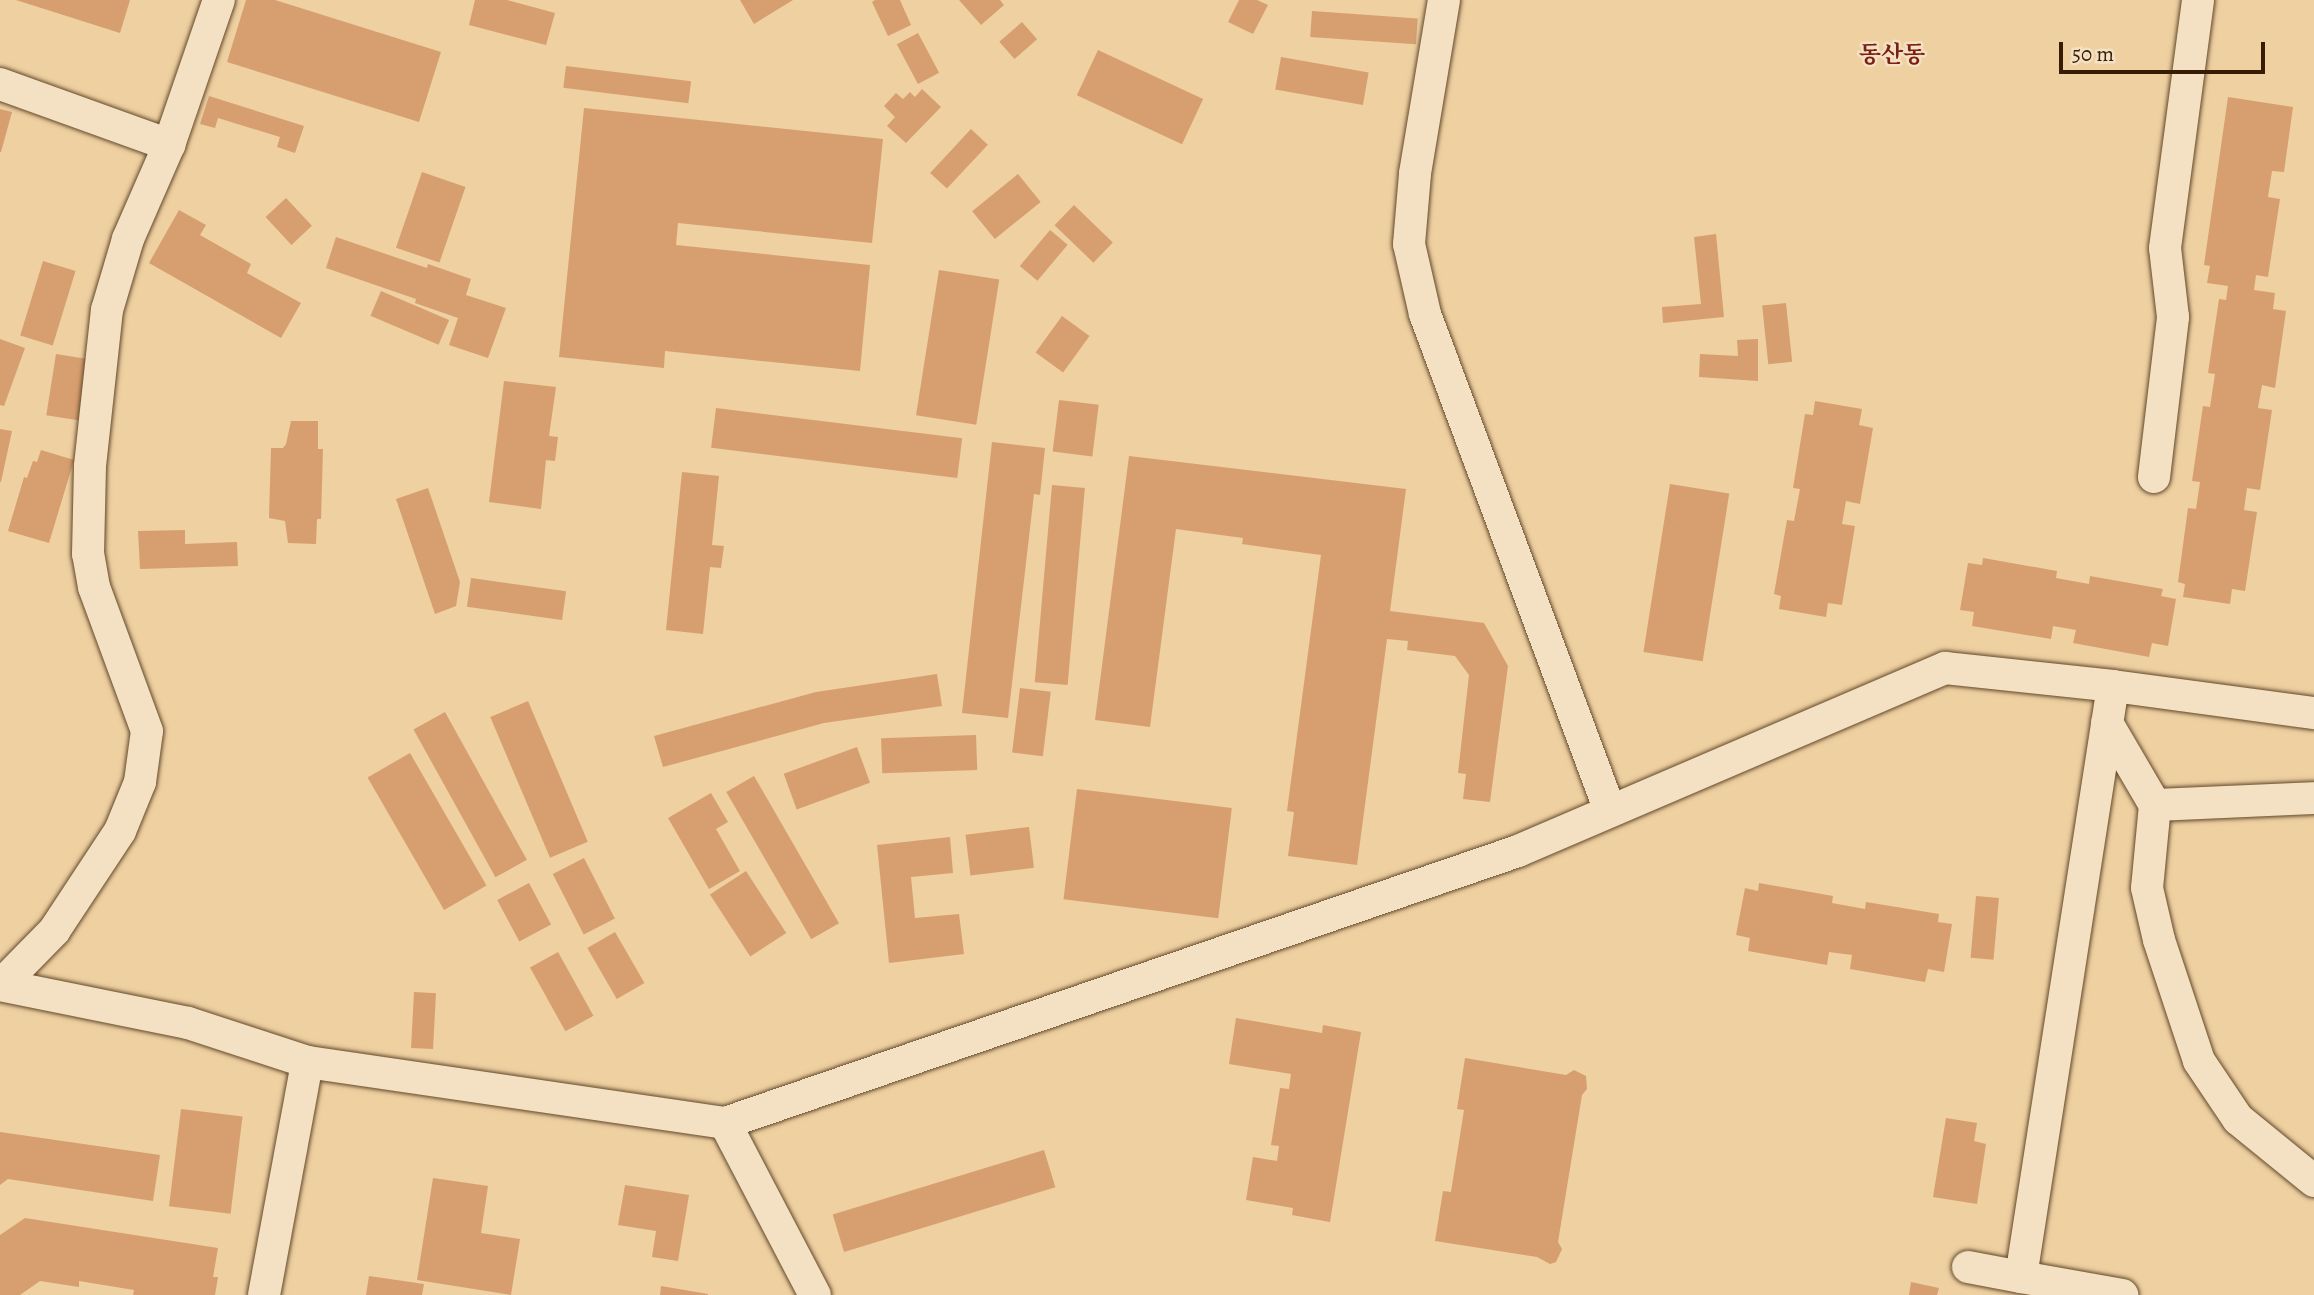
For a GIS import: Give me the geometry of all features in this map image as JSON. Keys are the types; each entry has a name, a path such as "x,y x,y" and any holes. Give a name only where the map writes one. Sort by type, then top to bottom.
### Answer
{"street":[{"path":"1,985 54,931 120,831 140,782 146,731 94,587 88,554 90,466 107,310 128,239 169,145 219,0"},
{"path":"1444,0 1415,174 1409,244 1425,314 1610,811"},
{"path":"2154,477 2174,317 2165,248 2198,0"},
{"path":"0,84 169,145"},
{"path":"1,985 188,1023 307,1062 725,1123 1518,851 1945,668 2113,686 2314,713"},
{"path":"2021,1277 2113,686"},
{"path":"2107,723 2155,805 2147,888 2160,940 2199,1061 2238,1119 2314,1181"},
{"path":"2155,805 2314,798"},
{"path":"264,1295 307,1062"},
{"path":"725,1123 815,1295"},
{"path":"1968,1267 2122,1295"}],"building":[{"path":"16,0 130,0 120,33"},
{"path":"246,0 275,0 441,52 419,122 227,62"},
{"path":"475,0 507,0 555,13 546,45 469,25"},
{"path":"740,0 793,0 754,24"},
{"path":"900,0 911,25 888,36 872,2"},
{"path":"959,0 1000,0 1004,5 981,25"},
{"path":"1239,0 1257,0 1268,5 1253,34 1228,22"},
{"path":"1312,11 1418,18 1416,44 1310,37"},
{"path":"1022,22 1037,39 1014,59 999,42"},
{"path":"918,33 939,73 918,84 897,44"},
{"path":"1098,50 1203,99 1182,144 1077,95"},
{"path":"1281,57 1369,72 1363,105 1275,89"},
{"path":"566,66 691,81 688,103 563,88"},
{"path":"922,89 941,107 906,143 887,126 895,117 884,106 896,93 903,99 910,92 915,97"},
{"path":"209,96 304,126 295,153 277,147 280,137 218,118 215,128 200,124"},
{"path":"2228,97 2293,107 2284,172 2272,171 2268,197 2280,199 2268,277 2256,275 2254,290 2275,293 2273,309 2286,311 2275,388 2262,385 2258,408 2272,410 2260,490 2247,488 2244,510 2257,512 2245,591 2232,589 2230,604 2183,597 2185,584 2178,582 2188,508 2196,509 2200,482 2192,481 2203,406 2210,407 2215,374 2208,373 2219,299 2226,300 2228,286 2207,283 2210,266 2204,265"},
{"path":"584,108 883,139 872,243 678,223 676,245 870,265 860,371 665,351 664,368 559,357"},
{"path":"0,109 12,112 1,152 0,152"},
{"path":"971,129 988,145 947,189 930,173"},
{"path":"422,172 465,187 439,263 396,248"},
{"path":"1018,174 1041,202 995,239 972,211"},
{"path":"286,198 312,226 291,245 266,217"},
{"path":"1074,205 1113,243 1093,263 1055,225"},
{"path":"179,210 206,225 200,235 251,264 247,273 301,303 281,338 149,263"},
{"path":"1050,230 1068,245 1037,281 1020,266"},
{"path":"1716,234 1724,317 1663,323 1662,307 1701,304 1694,237"},
{"path":"336,237 427,268 428,264 471,279 466,295 506,308 488,358 449,345 458,318 415,303 416,299 326,268"},
{"path":"43,261 76,271 53,346 20,336"},
{"path":"939,270 999,280 976,425 916,415"},
{"path":"381,291 449,320 439,345 370,316"},
{"path":"1786,303 1792,362 1768,364 1762,306"},
{"path":"1062,316 1090,336 1063,372 1036,352"},
{"path":"0,339 25,348 4,406 0,405"},
{"path":"1758,339 1758,381 1699,377 1700,354 1738,356 1737,340"},
{"path":"56,354 88,359 78,420 46,415"},
{"path":"504,381 556,387 549,436 558,437 555,461 546,460 541,509 489,502"},
{"path":"1059,400 1099,405 1092,456 1053,452"},
{"path":"1815,401 1862,409 1859,425 1873,428 1860,504 1846,501 1842,524 1855,526 1842,605 1828,603 1826,617 1779,609 1781,596 1774,594 1787,520 1794,521 1800,489 1793,488 1805,414 1813,415"},
{"path":"716,408 962,438 957,478 711,448"},
{"path":"291,421 318,421 318,449 323,449 321,519 317,519 316,544 288,543 285,521 269,518 271,448 283,448 286,444"},
{"path":"0,429 12,431 1,482 0,482"},
{"path":"992,442 1045,448 1040,495 1034,494 1008,718 962,713"},
{"path":"41,450 74,460 49,543 8,531 24,477 27,478 33,461 37,462"},
{"path":"1129,456 1406,489 1390,611 1484,623 1508,666 1490,802 1463,799 1466,774 1458,773 1469,675 1455,656 1407,650 1408,641 1387,639 1357,865 1288,856 1294,812 1287,811 1321,555 1242,544 1243,538 1176,529 1150,727 1095,720"},
{"path":"682,472 719,476 712,545 724,546 721,568 710,567 703,634 666,630"},
{"path":"1670,484 1729,493 1703,661 1643,652"},
{"path":"1052,485 1085,488 1068,685 1035,682"},
{"path":"428,488 460,582 456,606 435,614 396,499"},
{"path":"185,530 185,544 237,542 238,566 140,569 138,531"},
{"path":"1983,558 2057,571 2056,578 2089,584 2090,576 2163,589 2161,596 2176,599 2168,646 2152,643 2149,657 2073,643 2076,630 2053,626 2051,639 1972,626 1974,612 1960,610 1968,563 1982,565"},
{"path":"471,578 566,591 562,620 467,607"},
{"path":"937,674 942,706 824,723 663,767 654,736 816,692"},
{"path":"1020,688 1051,692 1043,756 1012,753"},
{"path":"528,701 588,842 550,858 490,717"},
{"path":"445,712 527,860 495,877 414,729"},
{"path":"976,735 977,770 882,773 881,738"},
{"path":"857,747 870,783 797,809 784,774"},
{"path":"410,753 487,886 444,910 368,778"},
{"path":"754,776 839,923 811,939 726,792"},
{"path":"1077,789 1232,808 1218,918 1063,899"},
{"path":"711,793 728,822 716,829 740,871 709,889 668,818"},
{"path":"1029,827 1034,868 970,875 965,835"},
{"path":"950,837 953,873 911,877 915,918 959,914 964,954 889,963 877,845"},
{"path":"584,858 615,919 584,934 553,874"},
{"path":"746,871 786,933 750,956 710,894"},
{"path":"529,883 551,924 519,941 497,900"},
{"path":"1759,883 1833,896 1832,903 1865,909 1866,902 1939,914 1938,922 1952,924 1944,972 1928,969 1925,982 1850,969 1852,955 1829,952 1827,965 1748,951 1750,938 1736,935 1745,888 1758,891"},
{"path":"1976,896 1999,898 1994,960 1971,958"},
{"path":"615,932 644,983 617,999 587,948"},
{"path":"558,952 593,1016 565,1031 530,968"},
{"path":"414,992 436,993 433,1049 411,1048"},
{"path":"1236,1018 1322,1033 1323,1025 1361,1032 1330,1222 1292,1215 1293,1208 1246,1200 1253,1157 1277,1161 1279,1146 1271,1145 1280,1088 1289,1089 1291,1074 1229,1064"},
{"path":"1465,1058 1566,1075 1574,1070 1586,1076 1587,1089 1582,1095 1558,1242 1562,1249 1556,1262 1550,1264 1537,1257 1435,1241 1443,1191 1451,1192 1464,1110 1457,1109"},
{"path":"181,1109 243,1117 231,1214 169,1206"},
{"path":"1946,1118 1977,1123 1974,1141 1986,1144 1977,1204 1933,1197"},
{"path":"0,1132 160,1155 153,1201 8,1179 0,1185"},
{"path":"1044,1150 1055,1187 844,1252 833,1215"},
{"path":"433,1178 488,1186 481,1233 520,1239 511,1295 417,1280"},
{"path":"625,1185 689,1195 678,1261 652,1257 656,1231 618,1225"},
{"path":"25,1218 218,1248 213,1277 218,1277 215,1295 133,1295 134,1290 79,1281 79,1287 40,1281 20,1295 0,1295 0,1235"},
{"path":"369,1276 424,1284 422,1295 366,1295"},
{"path":"1911,1282 1939,1288 1937,1295 1909,1295"},
{"path":"661,1286 708,1294 708,1295 660,1295"}],"district":[{"name":"동산동","path":"1892,55"}]}
